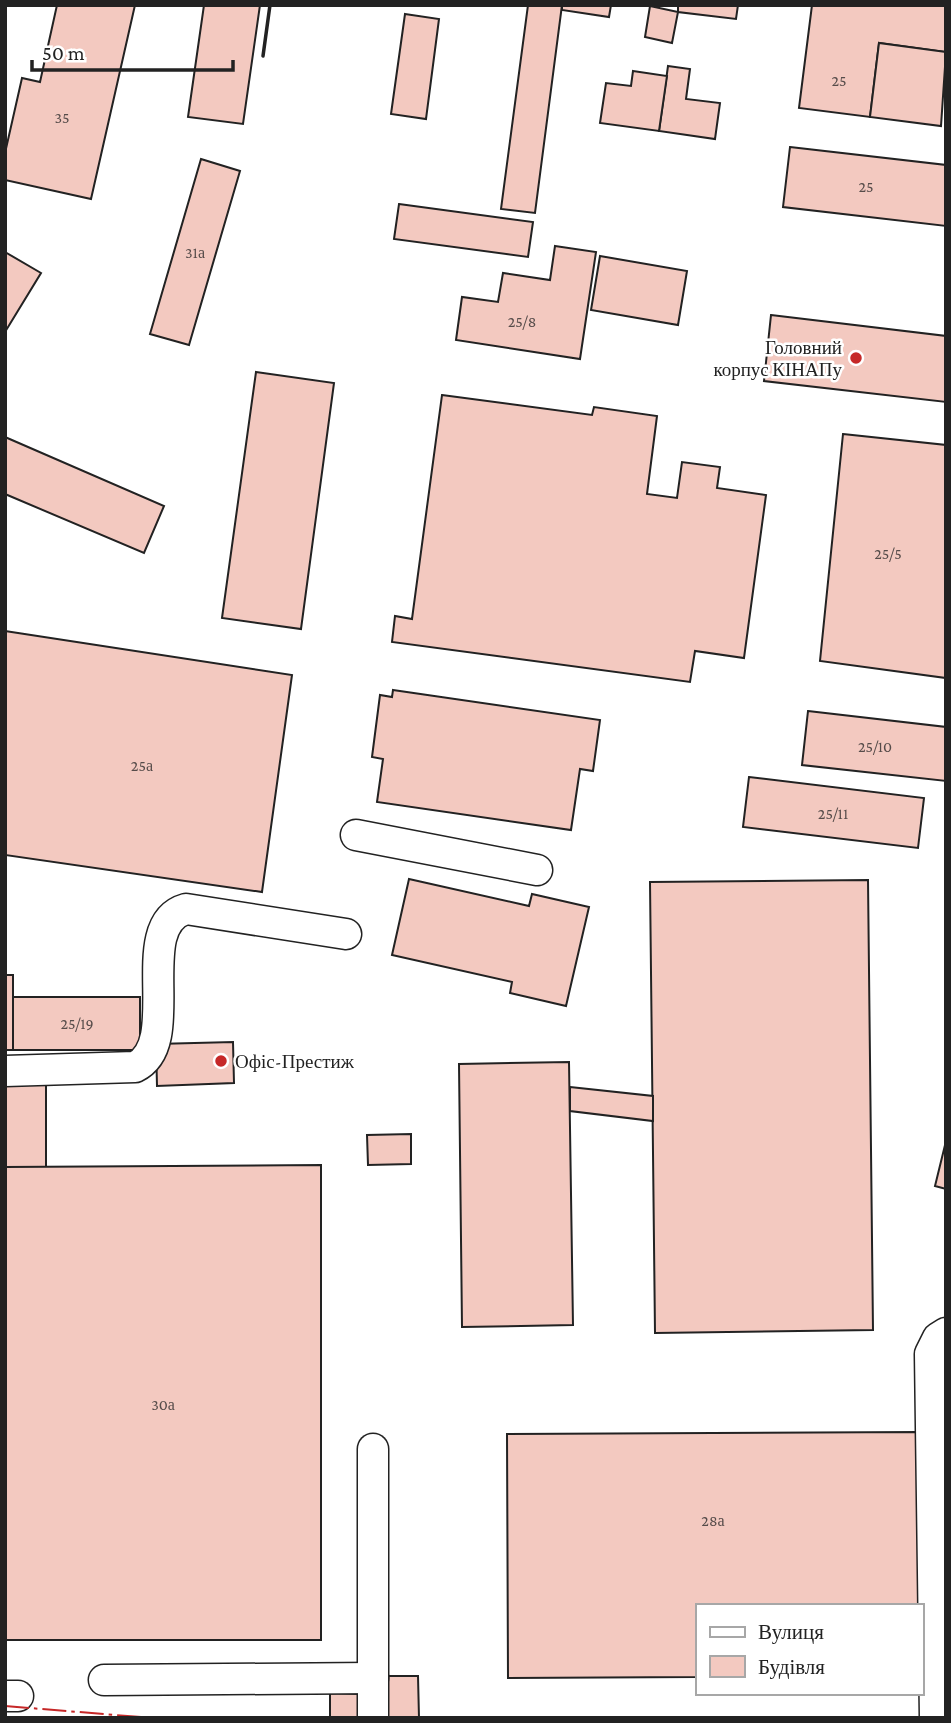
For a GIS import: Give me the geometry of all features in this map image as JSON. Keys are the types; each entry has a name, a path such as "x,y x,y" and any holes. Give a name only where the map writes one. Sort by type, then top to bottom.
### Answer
{"lane":[{"path":"356,835 537,870"},
{"path":"5,1070 135,1067 144,1062 154,1044 163,929 175,912 186,909 346,934"},
{"path":"935,1718 930,1354 938,1338 946,1333"},
{"path":"373,1449 373,1718"},
{"path":"104,1680 373,1678"}],"building":[{"path":"57,5 135,5 91,199 5,180 5,153 22,78 40,82"},
{"path":"204,5 260,5 243,124 188,117"},
{"path":"528,5 562,5 535,213 501,209"},
{"path":"562,5 611,5 609,17 562,10"},
{"path":"678,5 738,5 736,19 678,12"},
{"path":"812,5 946,5 946,52 879,43 870,117 799,108"},
{"path":"650,6 678,12 672,43 645,37"},
{"path":"405,14 439,19 426,119 391,114"},
{"path":"879,43 946,52 941,126 870,117"},
{"path":"668,66 690,69 686,99 720,103 715,139 659,131"},
{"path":"633,71 667,76 659,131 600,123 606,83 631,86"},
{"path":"790,147 946,165 946,226 783,207"},
{"path":"201,159 240,171 189,345 150,334"},
{"path":"399,204 533,222 528,257 394,239"},
{"path":"555,246 596,252 580,359 456,340 462,297 498,302 503,273 550,280"},
{"path":"5,252 41,273 5,332"},
{"path":"600,256 687,271 678,325 591,310"},
{"name":"Головний корпус КІНАПу","path":"771,315 946,336 946,402 764,381"},
{"path":"256,372 334,383 301,629 222,618"},
{"path":"442,395 592,415 594,407 657,416 647,494 677,498 682,462 720,467 717,488 766,495 744,658 695,651 690,682 392,642 395,616 412,619"},
{"path":"843,434 946,445 946,678 820,661"},
{"path":"5,437 164,506 144,553 5,494"},
{"path":"5,631 292,675 262,892 5,855"},
{"path":"393,690 600,720 593,771 580,769 571,830 377,802 383,759 372,757 380,695 392,697"},
{"path":"808,711 946,727 946,781 802,765"},
{"path":"749,777 924,798 918,848 743,827"},
{"path":"946,872 946,1039 945,1039"},
{"path":"409,879 529,906 532,894 589,907 566,1006 510,993 512,982 392,955"},
{"path":"868,880 873,1330 655,1333 650,882"},
{"path":"5,975 13,975 13,1050 5,1050"},
{"path":"13,997 140,997 140,1050 13,1050"},
{"path":"233,1042 234,1083 157,1086 156,1044"},
{"path":"569,1062 573,1325 462,1327 459,1064"},
{"path":"5,1083 46,1083 46,1167 5,1167"},
{"path":"570,1087 653,1096 653,1121 570,1111"},
{"path":"411,1134 411,1164 368,1165 367,1135"},
{"path":"946,1141 946,1189 935,1186"},
{"path":"321,1165 321,1640 5,1640 5,1167"},
{"path":"918,1432 918,1604 696,1604 696,1677 508,1678 507,1434"},
{"path":"387,1676 418,1676 419,1718 387,1718"},
{"path":"330,1693 359,1694 358,1718 330,1718"}],"wall":[{"path":"263,56 270,5"}],"power":[{"path":"5,1706 152,1718"}],"place":[{"name":"Головний корпус КІНАПу","path":"856,358"},
{"name":"Офіс-Престиж","path":"221,1061"}]}
